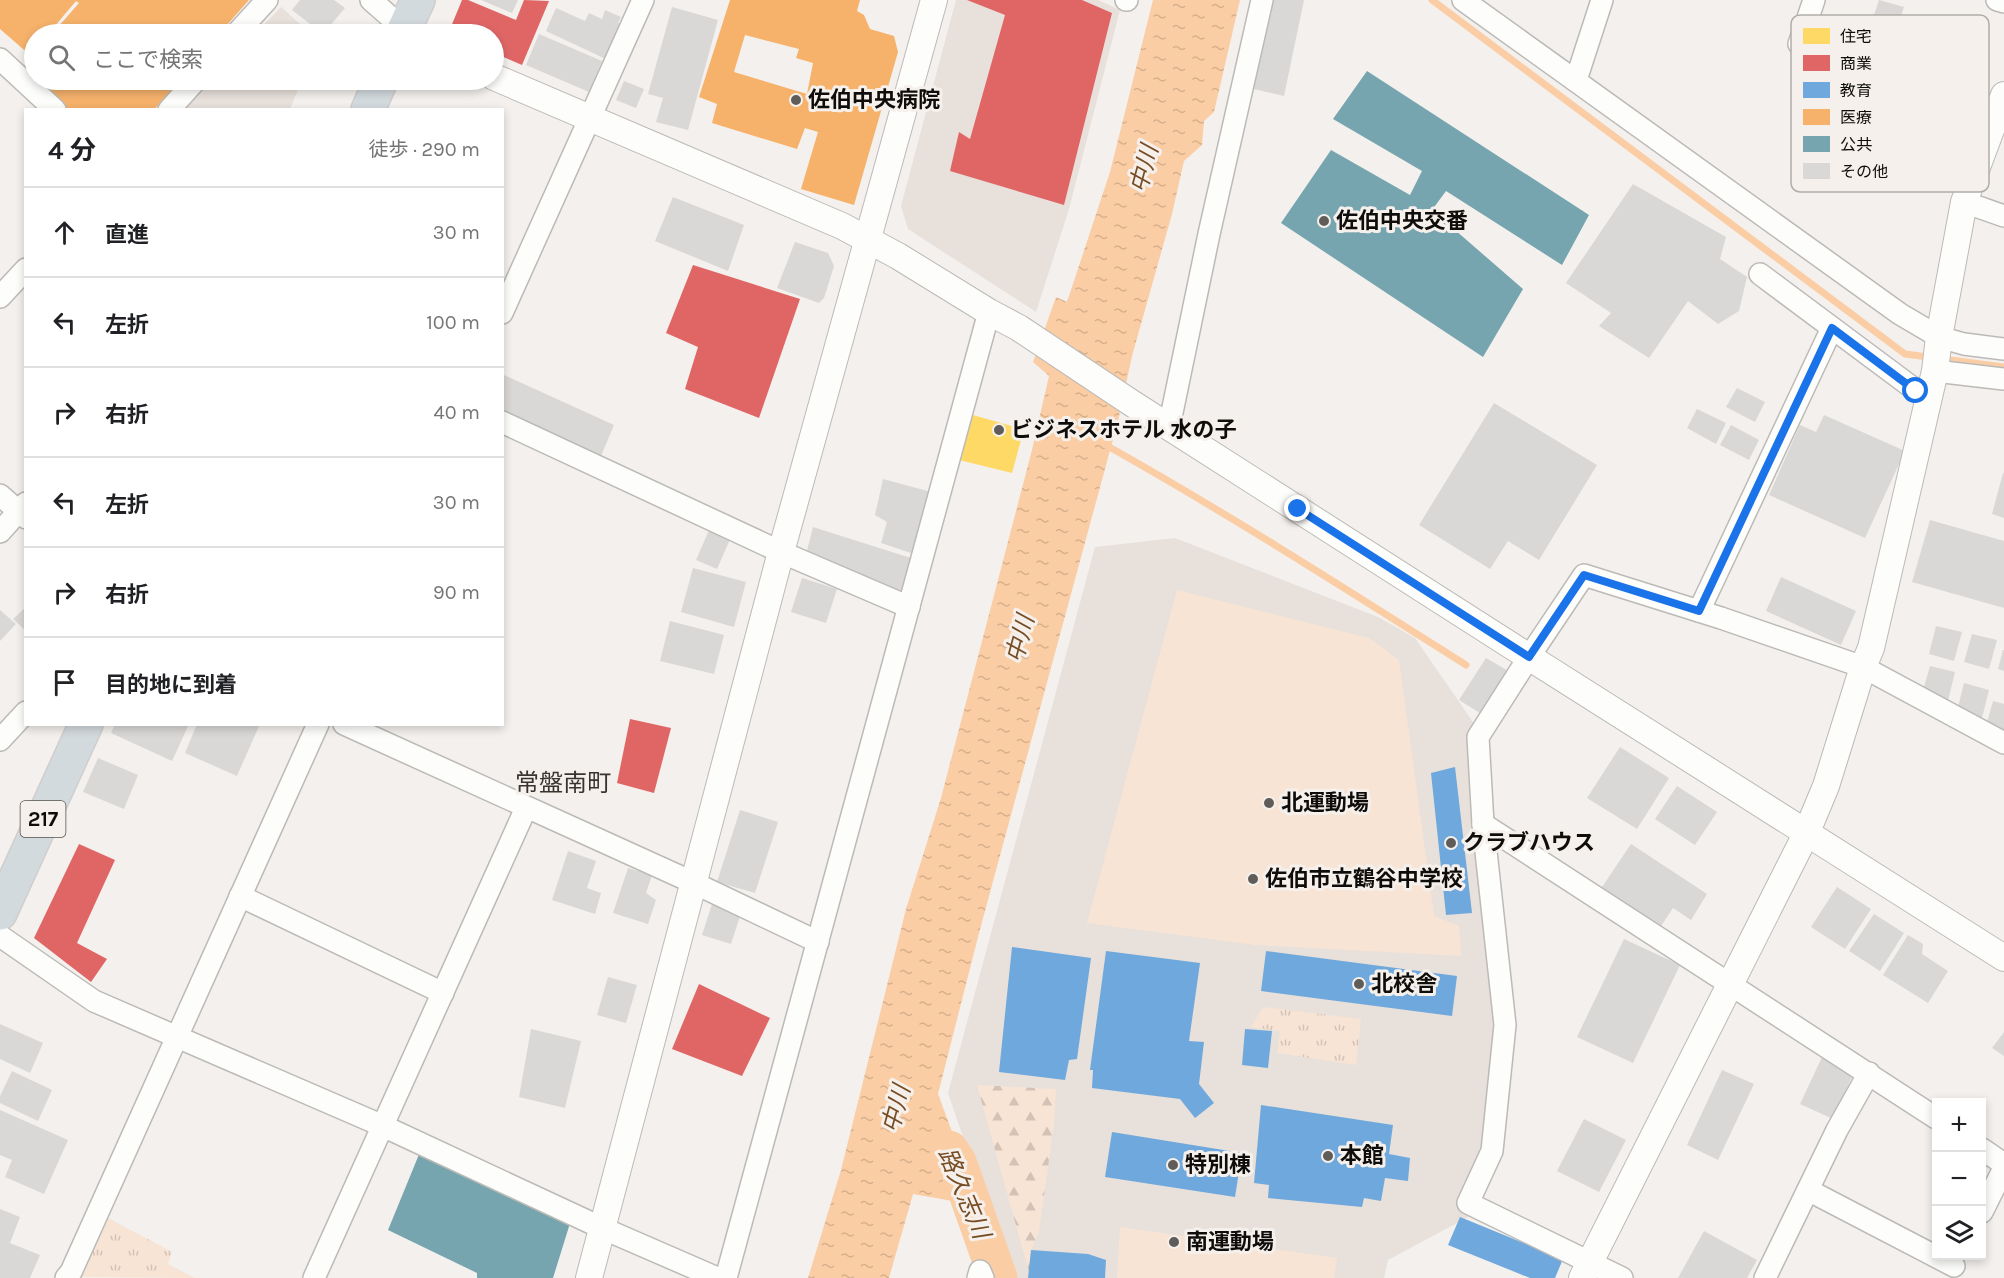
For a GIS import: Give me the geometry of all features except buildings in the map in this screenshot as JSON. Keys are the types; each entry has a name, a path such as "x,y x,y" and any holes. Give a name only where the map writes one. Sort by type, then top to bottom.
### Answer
{"highway":[{"path":"409,24 418,0"},
{"path":"369,108 377,90"},
{"name":"217","path":"0,913 85,726"}],"street":[{"path":"245,24 267,0"},
{"path":"370,0 396,24"},
{"path":"504,309 644,0"},
{"path":"589,1278 781,552 934,0"},
{"path":"1168,427 1262,0"},
{"path":"1463,0 1900,314 1937,355 2004,379"},
{"path":"1576,80 1602,0"},
{"path":"1809,15 1814,0"},
{"path":"1997,0 2004,3"},
{"path":"0,59 24,81"},
{"path":"504,81 842,226 869,240 1019,328 1168,427 2004,958"},
{"path":"33,90 53,108"},
{"path":"171,108 187,90"},
{"path":"1989,135 2004,95"},
{"path":"1586,1270 1731,986 1806,834 1826,786 1871,648 1929,400 1964,202 1968,192"},
{"path":"1964,202 2004,216"},
{"path":"0,297 24,271"},
{"path":"1760,274 1929,400"},
{"path":"726,1278 989,312"},
{"path":"1699,611 1832,328"},
{"path":"1937,355 1964,344 2004,349"},
{"path":"504,423 781,552 909,607"},
{"path":"0,495 23,511 0,532"},
{"path":"1622,1278 1586,1270 1468,1203 1492,1151 1505,1025 1483,824 1478,737 1584,575 1699,611 1863,667 2004,743"},
{"path":"0,740 24,713"},
{"path":"66,1278 71,1272 317,726"},
{"path":"348,726 692,882 818,942"},
{"path":"314,1278 526,808"},
{"path":"1483,824 1869,1073 1932,1116"},
{"path":"240,896 443,993"},
{"path":"0,936 94,1000 383,1126 602,1228 717,1278"},
{"path":"1765,1278 1869,1073"},
{"path":"1985,1206 2004,1166 1986,1152"},
{"path":"1808,1190 1954,1267"}],"shaded area":[{"path":"956,0 1098,0 1120,10 1069,209 1036,312 908,229 901,206"},
{"path":"281,7 300,24 265,24"},
{"path":"203,90 298,90 290,108 186,108"},
{"name":"佐伯市立鶴谷中学校","path":"1175,538 1378,617 1415,638 1486,741 1513,1017 1498,1155 1470,1216 1388,1260 1384,1278 1011,1278 948,1093 1095,547"}],"green space":[{"name":"北運動場","path":"1177,590 1369,638 1399,660 1434,916 1459,926 1461,956 1255,945 1087,923"},
{"path":"1263,1007 1361,1019 1356,1065 1277,1053 1280,1031 1251,1027"},
{"path":"977,1085 1056,1089 1054,1123 1039,1232 1031,1250 1029,1272"},
{"path":"108,1218 172,1252 168,1264 195,1278 81,1277"},
{"name":"南運動場","path":"1120,1227 1337,1258 1334,1278 1117,1278"}],"water":[{"name":"中川","path":"1153,0 1240,0 1214,112 1204,121 1202,145 1184,161 1172,214 1132,356 1118,421 979,933 938,1094 976,1196 964,1203 913,1194 889,1278 808,1278 841,1170 906,909 941,798 1032,450 1049,376 1033,362 1056,297 1067,302 1110,172"}],"waterway":[{"path":"1432,0 1905,354 2004,367"},
{"path":"1104,444 1241,524 1466,665"},
{"name":"路久志川","path":"949,1150 957,1162 998,1278"}],"place":[{"name":"佐伯中央病院","path":"796,100"},
{"name":"佐伯中央交番","path":"1324,221"},
{"name":"ビジネスホテル 水の子","path":"999,430"},
{"name":"北運動場","path":"1269,803"},
{"name":"クラブハウス","path":"1451,843"},
{"name":"佐伯市立鶴谷中学校","path":"1253,879"},
{"name":"北校舎","path":"1359,984"},
{"name":"本館","path":"1328,1156"},
{"name":"特別棟","path":"1173,1165"},
{"name":"南運動場","path":"1174,1242"}],"district":[{"name":"常盤南町","path":"563,783"}],"route":[{"path":"1298,509 1529,657 1584,575 1699,611 1832,328 1916,391"}]}
